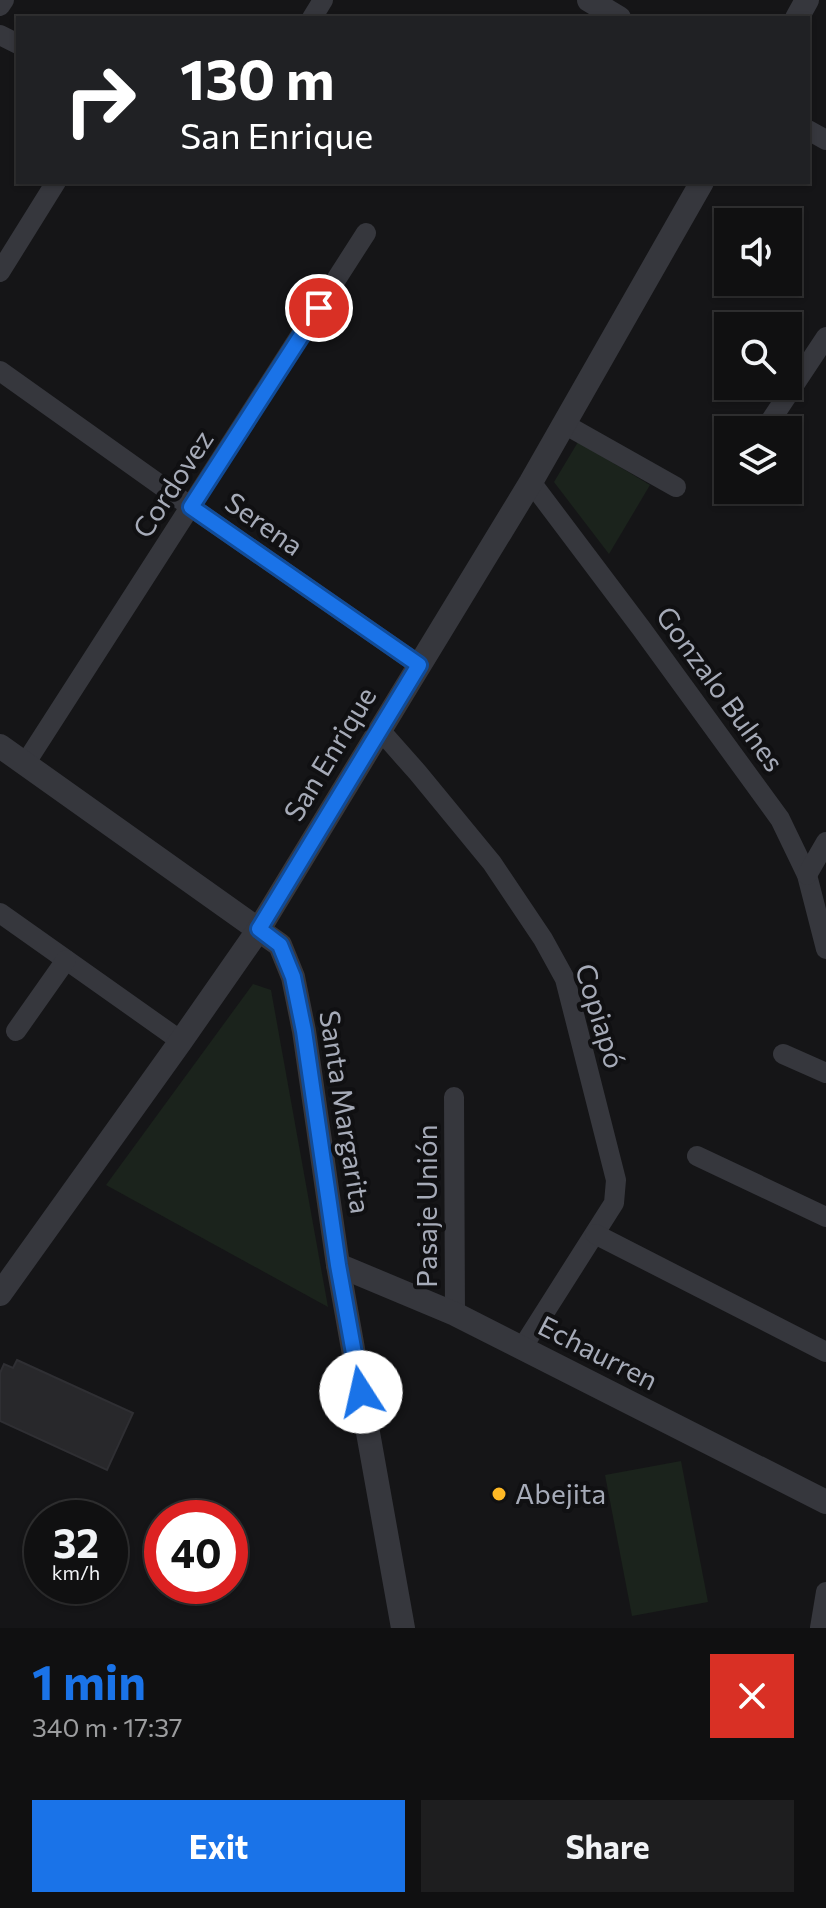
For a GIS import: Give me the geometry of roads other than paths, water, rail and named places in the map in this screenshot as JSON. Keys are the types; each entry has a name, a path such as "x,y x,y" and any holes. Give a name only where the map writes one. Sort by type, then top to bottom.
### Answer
{"street":[{"path":"0,6 4,0"},
{"path":"589,0 616,16"},
{"path":"0,272 55,184"},
{"name":"San Enrique","path":"0,1294 259,929 566,425 701,184"},
{"name":"Cordovez","path":"25,764 366,233"},
{"path":"774,416 826,337"},
{"name":"Serena","path":"0,371 419,665"},
{"path":"566,425 676,487"},
{"name":"Gonzalo Bulnes","path":"531,482 780,819 807,875 826,949"},
{"name":"Copiapó","path":"380,730 492,863 543,939 565,979 616,1180 614,1203 522,1348"},
{"name":"Santa Margarita","path":"0,746 280,945 293,977 304,1031 338,1265 403,1628"},
{"path":"807,875 826,842"},
{"path":"0,913 181,1041"},
{"path":"16,1031 66,960"},
{"path":"783,1054 826,1073"},
{"name":"Pasaje Unión","path":"454,1097 455,1314"},
{"path":"697,1156 826,1217"},
{"path":"595,1234 826,1352"},
{"name":"Echaurren","path":"338,1265 455,1314 826,1502"},
{"path":"820,1628 826,1592"}],"place":[{"name":"Abejita","path":"499,1494"}]}
